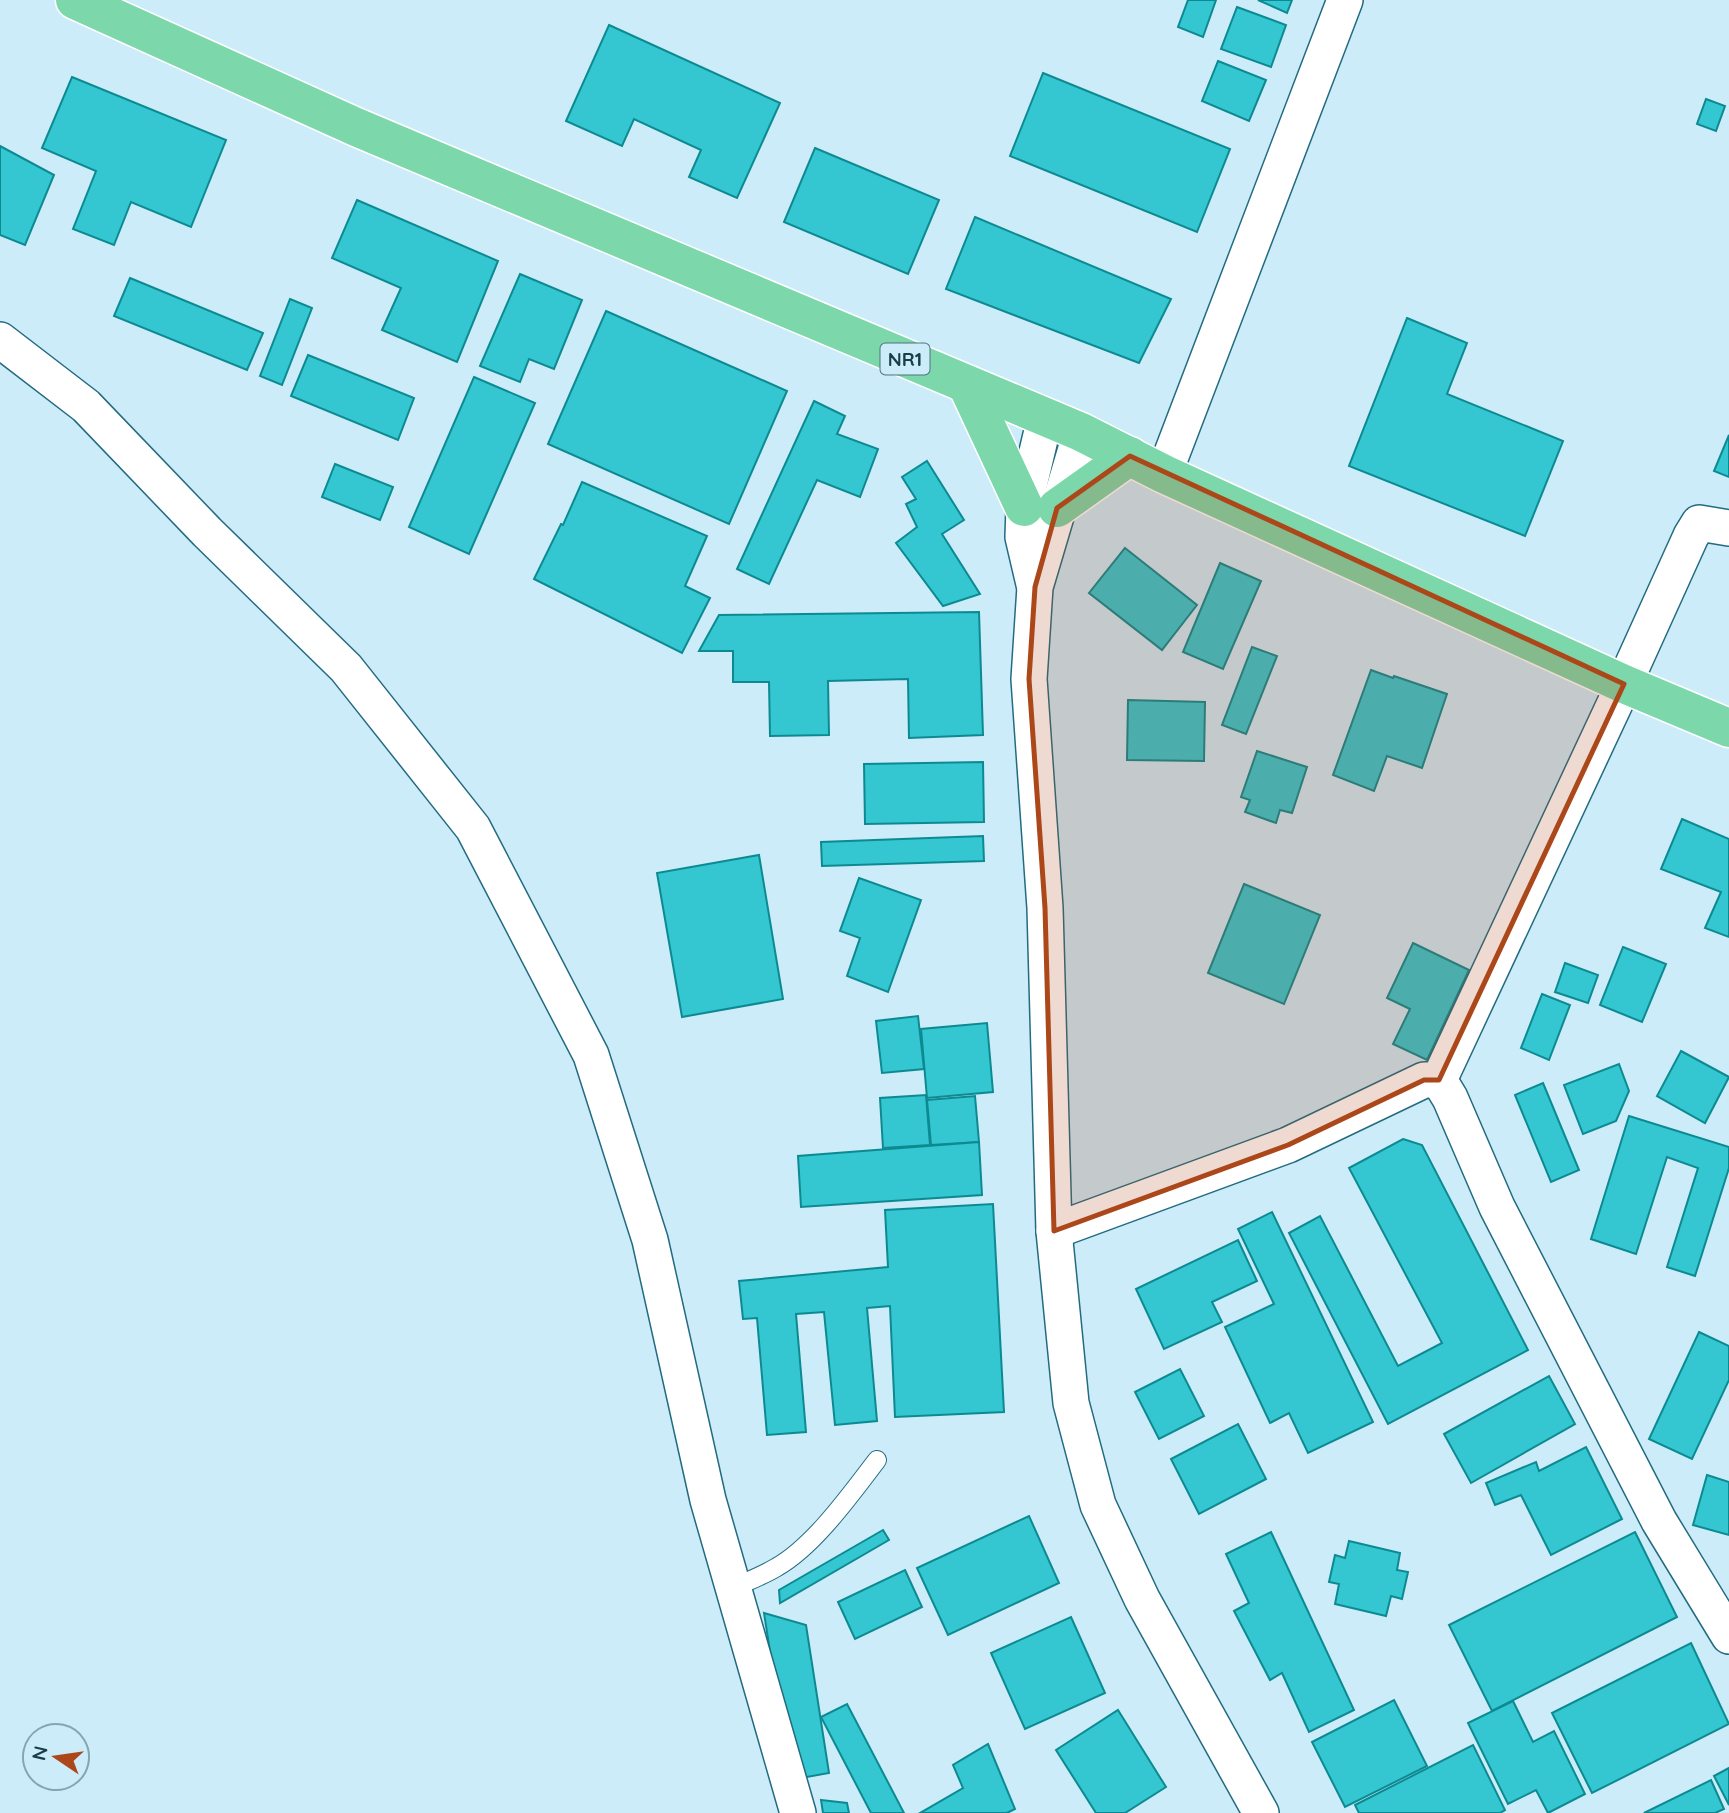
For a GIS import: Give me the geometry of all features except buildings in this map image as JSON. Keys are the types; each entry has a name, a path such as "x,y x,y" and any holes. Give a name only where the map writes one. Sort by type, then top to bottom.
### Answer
{"highway":[{"name":"NR1","path":"75,0 356,127 1081,432 1164,474 1625,684 1729,728"},
{"path":"967,385 1040,508 1130,456"}],"street":[{"path":"1164,474 1345,0"},
{"path":"0,340 86,406 207,532 346,667 473,828 592,1055 650,1240 708,1500 798,1813"},
{"path":"1045,418 1029,679 1045,908 1054,1231 1071,1403 1098,1505 1142,1599 1261,1813"},
{"path":"1040,508 1081,432"},
{"path":"1439,1080 1625,684 1691,536 1699,523 1729,528"},
{"path":"1054,1231 1288,1145 1424,1080 1439,1080"},
{"path":"1439,1080 1450,1098 1497,1206 1653,1509 1729,1636"}],"lane":[{"path":"733,1588 779,1567 810,1540 877,1460"}],"highlighted area":[{"path":"1130,456 1624,684 1439,1080 1424,1080 1288,1145 1054,1231 1045,908 1029,679 1035,587 1057,508"}]}
